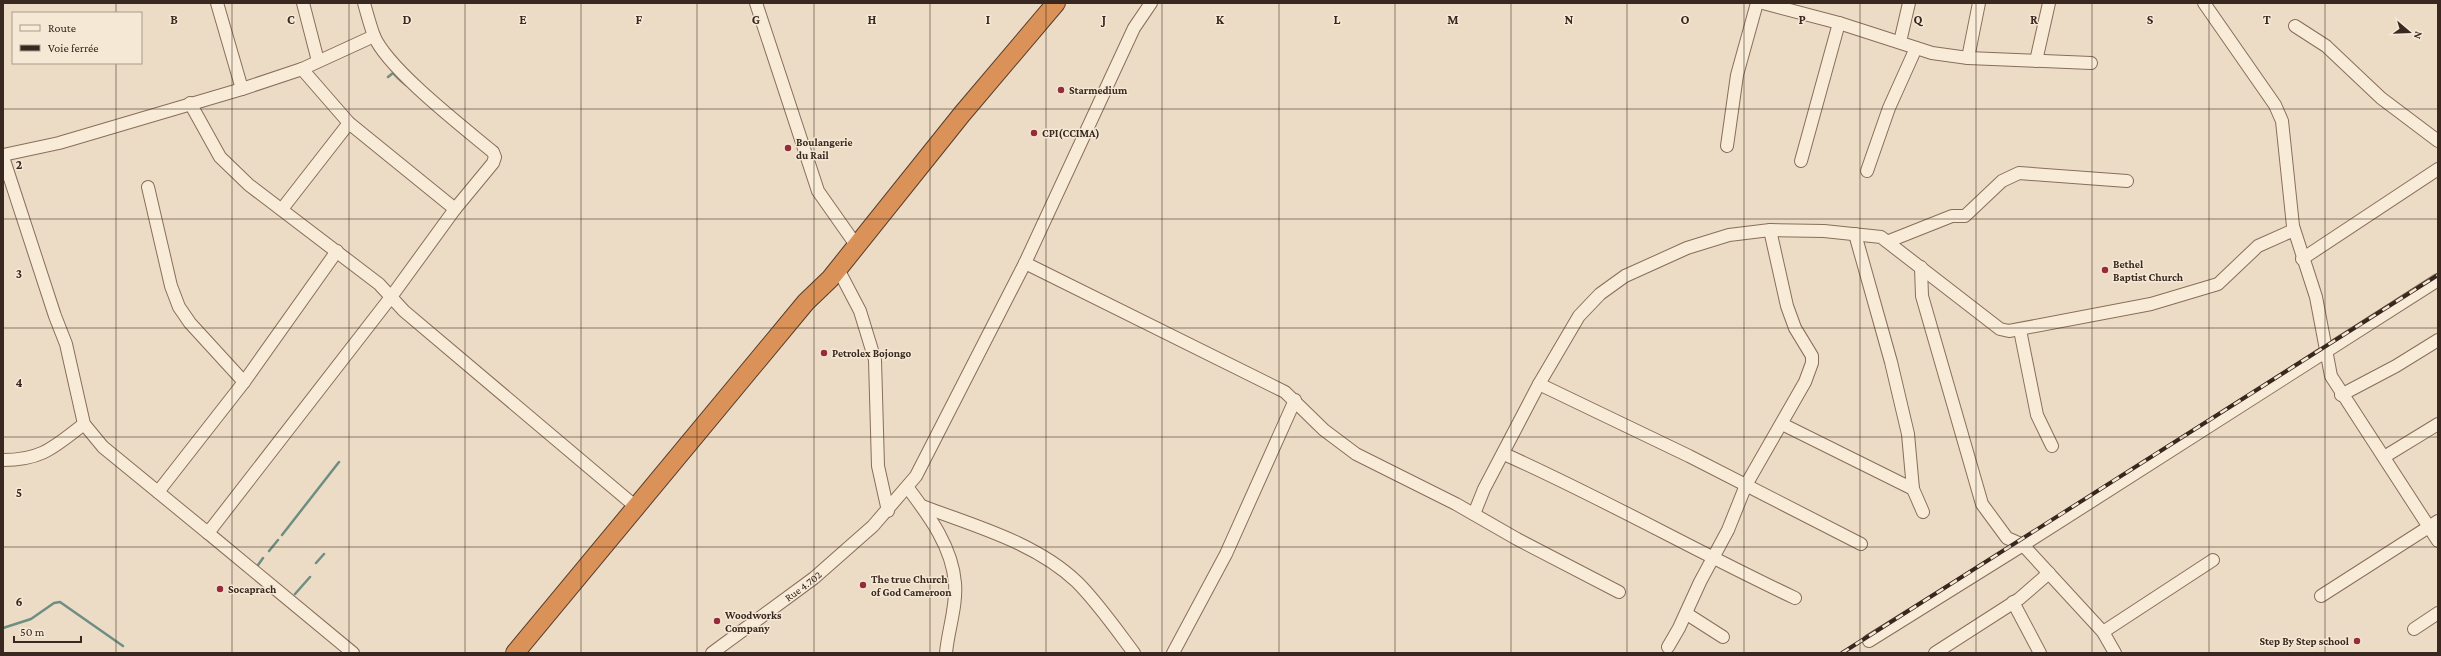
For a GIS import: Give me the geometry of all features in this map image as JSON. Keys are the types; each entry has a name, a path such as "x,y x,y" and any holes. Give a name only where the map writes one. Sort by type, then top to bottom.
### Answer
{"highway":[{"path":"529,653 635,506 806,302 834,274 856,245 1056,3"},
{"path":"515,653 587,573 809,313 826,292 834,274"}],"street":[{"path":"217,3 242,89"},
{"path":"303,3 318,61"},
{"path":"208,533 391,297 455,210 493,163 495,157 493,152 456,122 390,60 374,36 364,3"},
{"path":"756,3 818,191 856,245"},
{"name":"Rue 4.702","path":"712,653 814,578 888,511 908,488 916,476 1025,263 1134,28 1151,3"},
{"path":"1727,146 1737,75 1757,3"},
{"path":"1763,3 1839,23 1932,53 1968,58 2091,63"},
{"path":"1900,42 1909,3"},
{"path":"1968,58 1979,3"},
{"path":"2036,61 2049,3"},
{"path":"2204,3 2275,105 2284,136 2294,230 2302,259 2316,297 2331,376 2341,395 2433,524 2438,541"},
{"path":"1801,161 1839,23"},
{"path":"2295,26 2326,46 2381,98 2438,141"},
{"path":"353,653 103,447 84,424 66,344 54,316 3,156 59,143 190,103 242,89 302,69 374,36"},
{"path":"1867,171 1889,108 1916,48"},
{"path":"302,69 349,123 455,210"},
{"path":"190,103 220,157 248,185 337,251 391,297 404,311 635,506"},
{"path":"282,209 349,123"},
{"path":"2302,259 2438,169"},
{"path":"1889,241 1952,216 1965,216 2002,181 2019,173 2127,180"},
{"path":"148,187 171,286 179,307 190,323 244,382"},
{"path":"1474,514 1484,489 1504,454 1539,384 1579,316 1600,294 1625,276 1687,248 1729,235 1770,230 1855,234 1881,237 1889,241 2000,329 2009,331 2151,304 2218,284 2225,280 2258,246 2294,230"},
{"path":"1668,647 1686,614 1746,485 1805,382 1812,359 1795,328 1787,306 1770,230"},
{"path":"1855,234 1892,362 1908,434 1913,489 1923,512"},
{"path":"158,492 244,382 337,251"},
{"path":"1025,263 1285,392 1295,400 1324,430 1356,454 1474,514 1619,592"},
{"path":"1921,267 1922,296 1982,504 2008,538 2022,545 2103,632 2115,653"},
{"path":"834,274 860,311 875,360 878,466 888,511"},
{"path":"1869,641 2438,280"},
{"path":"2020,330 2037,415 2052,446"},
{"path":"2341,395 2396,366 2438,340"},
{"path":"1539,384 1746,485 1861,544"},
{"path":"1173,653 1226,554 1295,400"},
{"path":"3,460 24,460 40,455 84,424"},
{"path":"1782,424 1913,489"},
{"path":"2384,457 2438,424"},
{"path":"1504,454 1567,482 1712,559 1795,598"},
{"path":"908,488 938,531 950,558 955,583 946,653"},
{"path":"922,506 999,535 1057,566 1077,582 1110,621 1134,653"},
{"path":"2321,596 2433,524"},
{"path":"2103,632 2213,560"},
{"path":"1935,653 2013,602 2049,573"},
{"path":"2013,602 2040,653"},
{"path":"2414,629 2438,613"},
{"path":"1686,614 1723,637"}],"waterway":[{"path":"388,77 393,73 399,79"},
{"path":"400,80 406,85"},
{"path":"282,535 339,462"},
{"path":"269,551 278,540"},
{"path":"316,563 324,554"},
{"path":"258,565 263,558"},
{"path":"295,594 310,577"},
{"path":"3,628 31,619 54,603 60,602 123,646"}],"railway":[{"path":"1842,653 2438,275"}],"place":[{"name":"Starmedium","path":"1061,90"},
{"name":"CPI(CCIMA)","path":"1034,133"},
{"name":"Boulangerie du Rail","path":"788,148"},
{"name":"Bethel Baptist Church","path":"2105,270"},
{"name":"Petrolex Bojongo","path":"824,353"},
{"name":"The true Church of God Cameroon","path":"863,585"},
{"name":"Socaprach","path":"220,589"},
{"name":"Woodworks Company","path":"717,621"},
{"name":"Step By Step school","path":"2357,641"}]}
